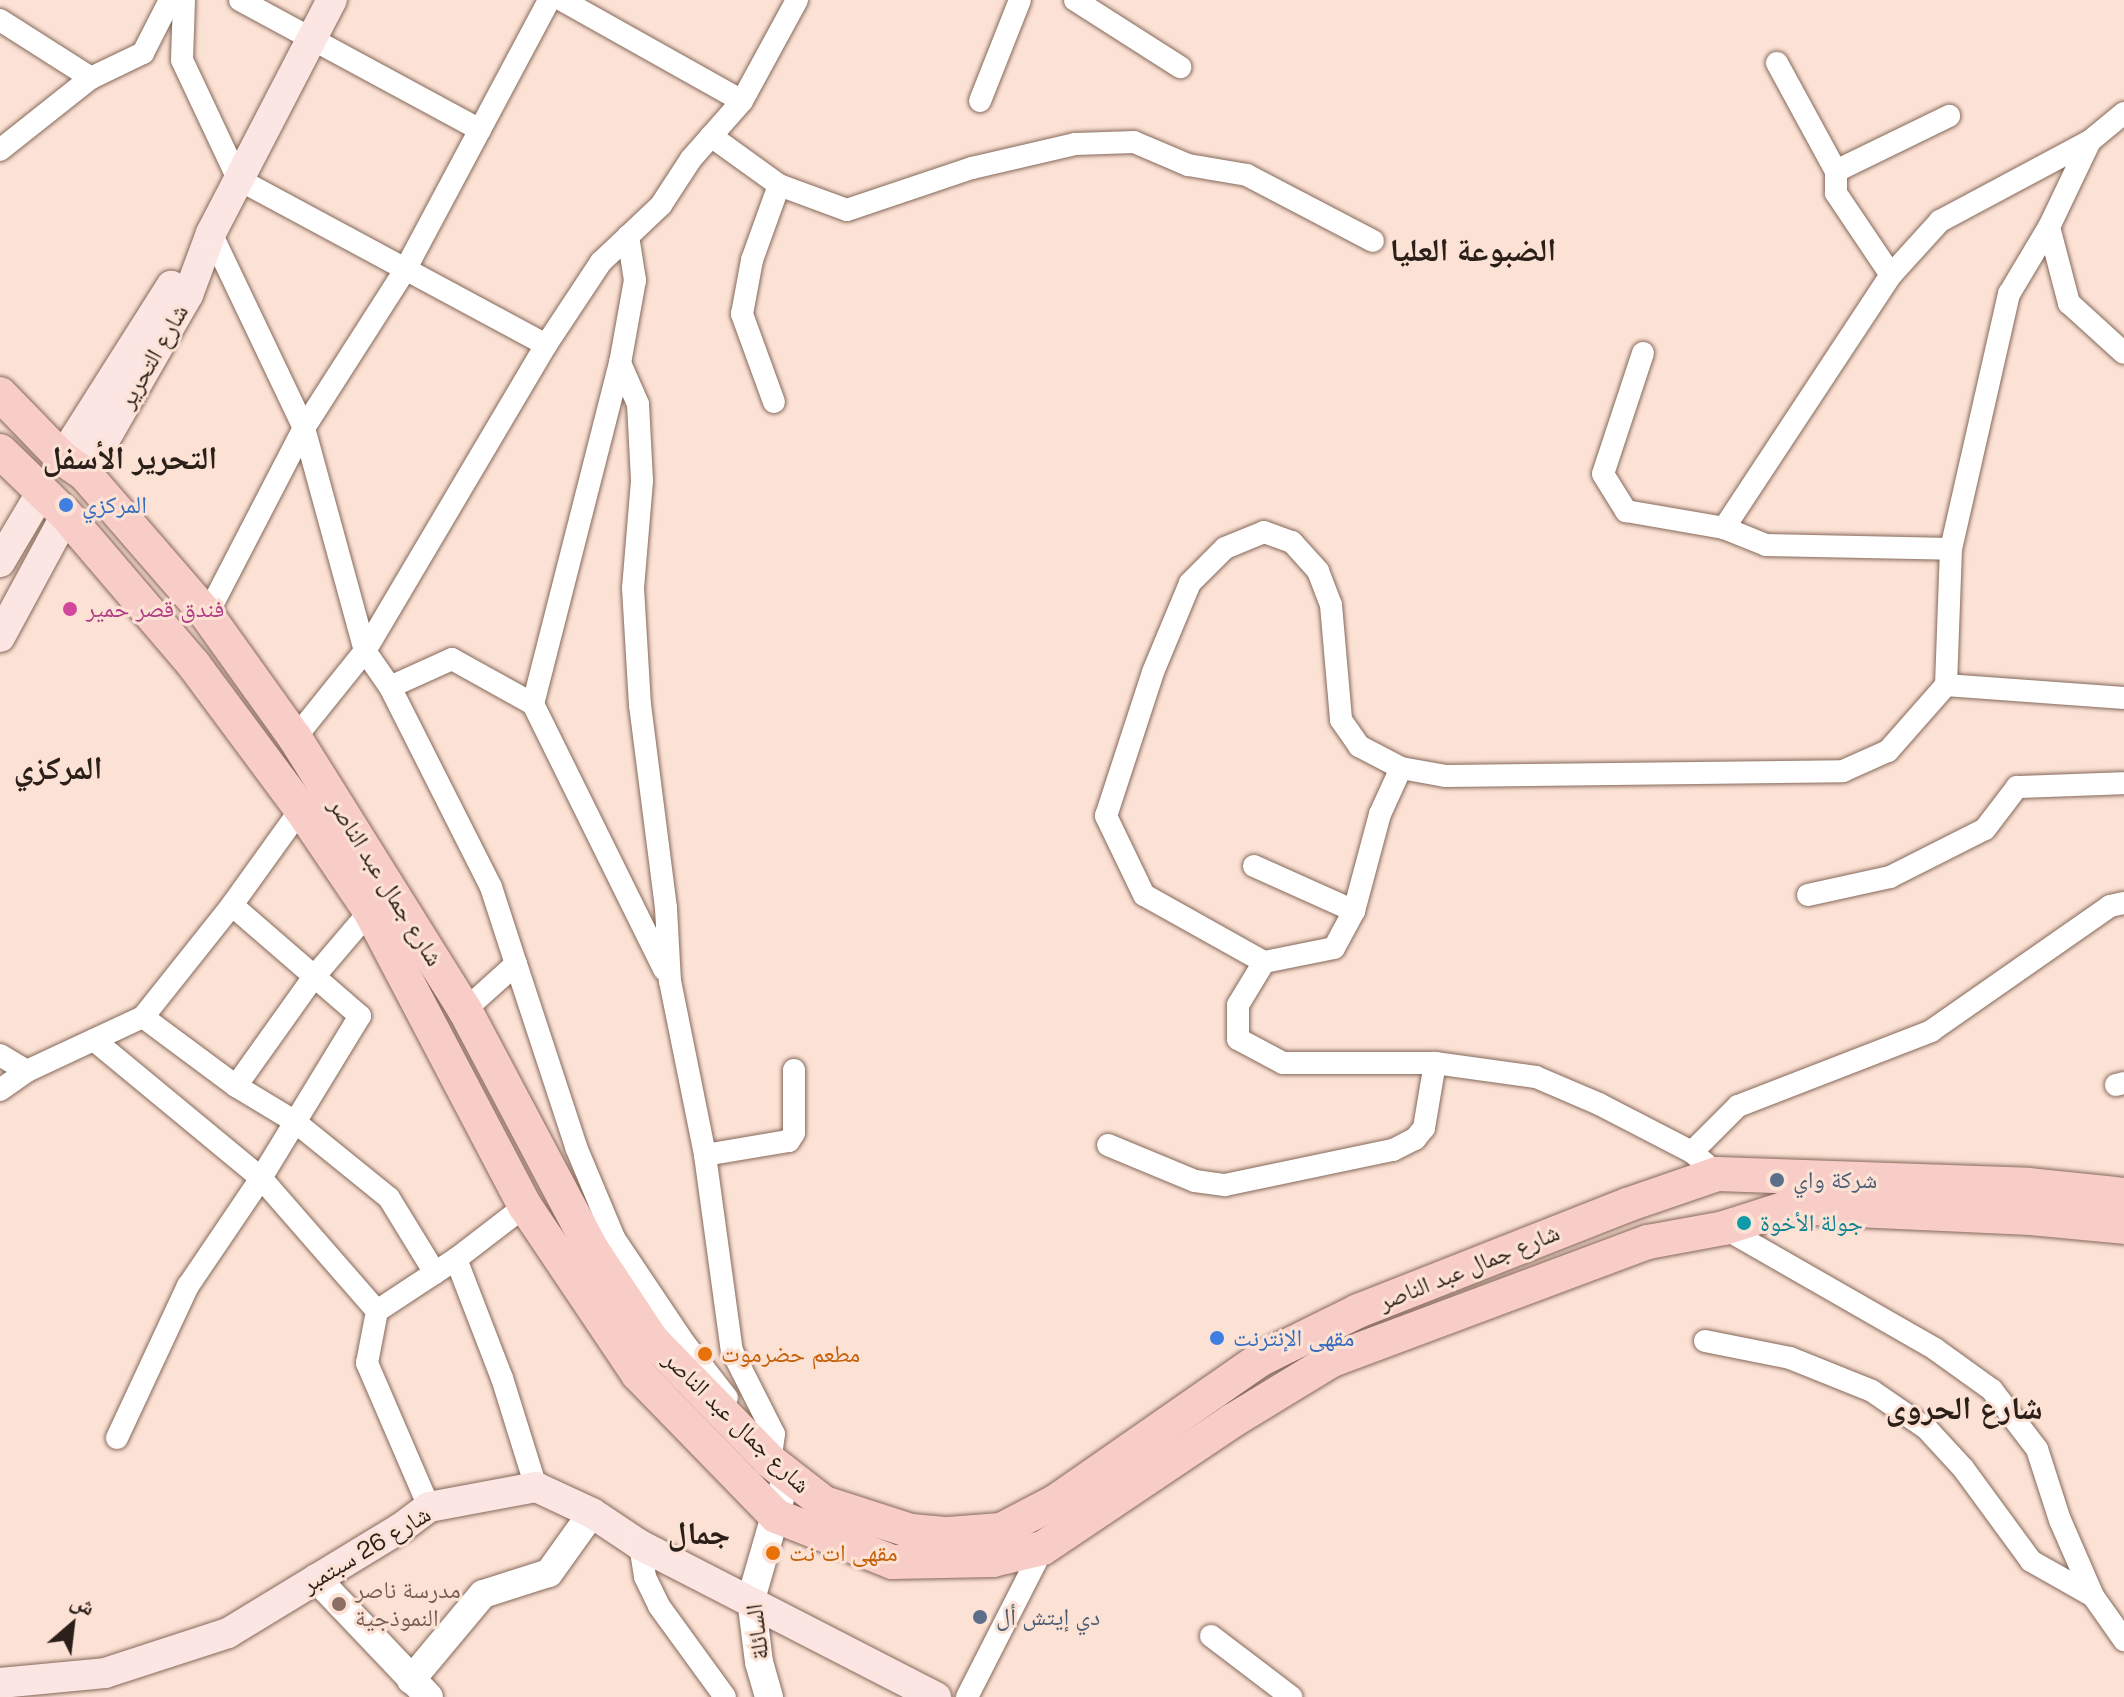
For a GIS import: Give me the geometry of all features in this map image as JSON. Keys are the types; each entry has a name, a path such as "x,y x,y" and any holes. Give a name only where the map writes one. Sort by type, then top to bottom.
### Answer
{"main road":[{"name":"شارع التحرير","path":"74,466 188,295 211,233 332,0"},
{"name":"شارع جمال عبد الناصر","path":"0,394 74,466 207,615 295,738 465,1010 591,1248 652,1340 776,1461 824,1503 911,1531 948,1534 1001,1530 1055,1502 1261,1359 1385,1300 1627,1205 1704,1163 2028,1185 2124,1195"},
{"name":"شارع جمال عبد الناصر","path":"0,451 54,504 194,665 301,809 370,911 525,1206 638,1374 776,1516 892,1562 993,1560 1043,1548 1232,1421 1332,1360 1648,1242 1724,1228 1790,1207 2031,1218 2124,1227"},
{"path":"0,565 54,504"},
{"path":"0,637 27,588 54,504"},
{"path":"1704,1163 1738,1183 1746,1200 1744,1210 1724,1228"},
{"path":"536,1487 592,1513 640,1545 751,1599 936,1697"},
{"name":"شارع 26 سبتمبر","path":"0,1683 105,1673 228,1633 401,1528 429,1507 536,1487"}],"street":[{"path":"0,150 91,78 143,53 170,0"},
{"path":"184,0 182,60 238,179 546,345"},
{"path":"240,0 480,130"},
{"path":"207,615 304,428 405,270 549,0"},
{"path":"562,0 742,101"},
{"path":"295,738 365,651 546,345 601,262 661,205 691,159 742,101 797,0"},
{"path":"980,101 1020,0"},
{"path":"1075,0 1180,67"},
{"path":"0,20 91,78"},
{"path":"1777,63 1836,171 1836,193 1891,275"},
{"path":"1724,528 1891,275 1940,221 2090,141 2124,113"},
{"path":"1836,171 1949,116"},
{"path":"711,136 779,185 847,210 972,168 1075,144 1134,142 1188,165 1247,175 1373,241"},
{"path":"1401,768 1380,814 1354,911 1334,948 1264,962 1144,895 1106,816 1153,672 1190,583 1225,548 1264,532 1292,542 1318,571 1331,605 1341,720 1359,746 1401,768 1446,776 1843,771 1888,751 1946,685 1951,549 2009,294 2049,227 2090,141"},
{"path":"774,402 742,314 752,260 779,185"},
{"path":"2049,227 2069,303 2124,353"},
{"path":"211,233 304,428 365,651 390,687 491,887 576,1147 614,1238 685,1344 776,1461"},
{"path":"533,704 620,363 635,280 628,236"},
{"path":"1643,353 1603,474 1626,511 1724,528 1766,545 1951,549"},
{"path":"620,363 638,404 642,481 633,588 640,705 666,908 670,981 705,1155 732,1351 774,1434 776,1461"},
{"path":"0,565 27,588"},
{"path":"390,687 452,659 533,704 670,981"},
{"path":"1946,685 2124,698"},
{"path":"1808,895 1890,877 1985,829 2017,787 2124,783"},
{"path":"0,1090 27,1071 143,1017 232,905 301,809"},
{"path":"1254,866 1354,911"},
{"path":"1264,962 1238,1005 1238,1039 1283,1063 1435,1063 1536,1077 1599,1104 1704,1163 1738,1106 1931,1031 2110,906 2124,903"},
{"path":"117,1438 188,1286 261,1178 360,1016 232,905"},
{"path":"236,1086 313,978 370,911"},
{"path":"465,1010 516,964"},
{"path":"143,1017 236,1086 294,1121 389,1198 435,1273"},
{"path":"94,1040 261,1178 377,1311"},
{"path":"0,1055 27,1071"},
{"path":"1108,1145 1195,1181 1225,1185 1393,1150 1415,1139 1424,1128 1435,1063"},
{"path":"705,1155 789,1141 794,1133 794,1070"},
{"path":"429,1507 367,1363 377,1311 456,1259 525,1206"},
{"path":"1724,1228 1935,1349 1992,1390 2037,1449 2060,1520 2093,1596 2124,1640"},
{"path":"456,1259 502,1378 536,1487"},
{"path":"1705,1341 1790,1358 1872,1391 1927,1429 1963,1468 2031,1561 2093,1596"},
{"name":"السائلة","path":"769,1697 759,1662 751,1599 776,1516 776,1461"},
{"path":"316,1578 420,1689 483,1594 549,1573 592,1513"},
{"path":"640,1545 645,1577 659,1606 725,1697"},
{"path":"967,1697 1043,1548"},
{"path":"1211,1636 1291,1697"}],"place":[{"name":"المركزي","path":"66,505"},
{"name":"فندق قصر حمير","path":"70,609"},
{"name":"شركة واي","path":"1777,1180"},
{"name":"جولة الأخوة","path":"1744,1223"},
{"name":"مقهى الإنترنت","path":"1217,1338"},
{"name":"مطعم حضرموت","path":"705,1354"},
{"name":"مقهى ات نت","path":"773,1553"},
{"name":"مدرسة ناصر النموذجية","path":"339,1604"},
{"name":"دي إيتش أل","path":"980,1617"}],"district":[{"name":"الضبوعة العليا","path":"1473,250"},
{"name":"التحرير الأسفل","path":"130,458"},
{"name":"المركزي","path":"58,768"},
{"name":"شارع الحروى","path":"1964,1408"},
{"name":"جمال","path":"699,1533"}]}
